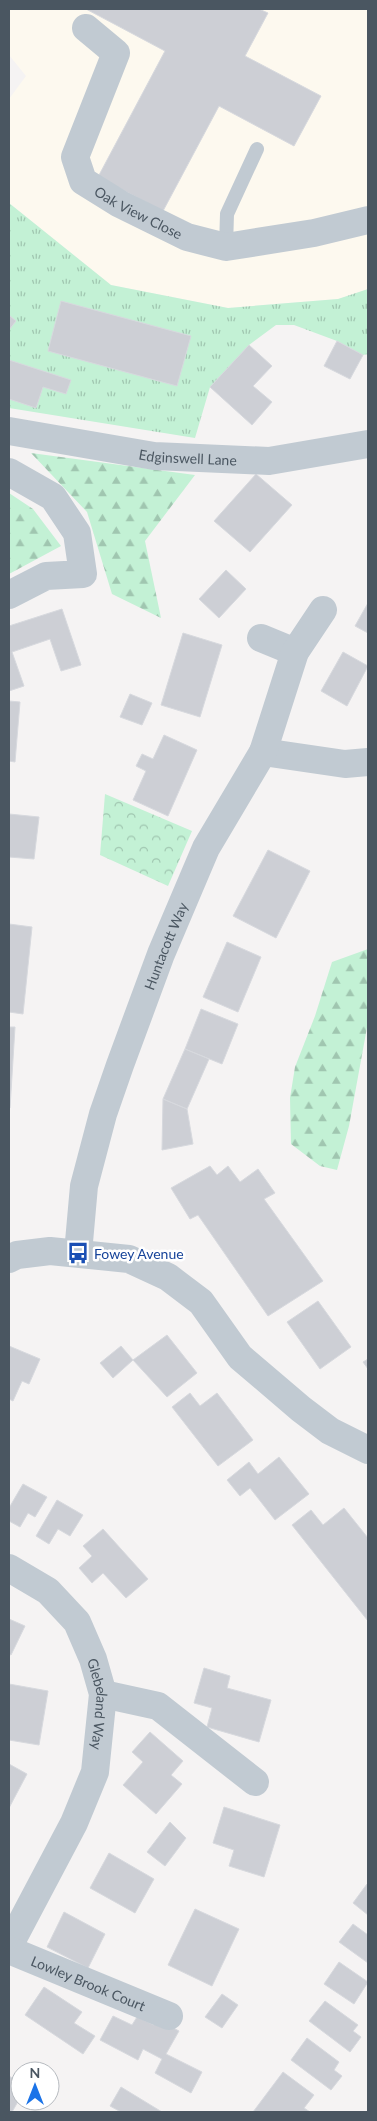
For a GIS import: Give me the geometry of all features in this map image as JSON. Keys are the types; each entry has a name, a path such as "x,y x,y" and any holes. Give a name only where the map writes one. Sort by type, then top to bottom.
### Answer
{"street":[{"name":"Oak View Close","path":"86,28 116,54 75,157 83,181 120,204 187,237 226,247 314,233 368,220"},
{"name":"Edginswell Lane","path":"9,431 154,456 269,461 368,444"},
{"path":"9,472 52,497 77,532 83,574 46,576 9,595"},
{"name":"Huntacott Way","path":"78,1254 84,1186 103,1114 120,1064 162,954 206,848 263,752 295,652 323,610"},
{"path":"261,638 295,652"},
{"path":"263,752 345,764 368,762"},
{"path":"9,1259 17,1254 50,1251 129,1259 168,1277 201,1302 240,1357 330,1431 368,1450"},
{"name":"Glebeland Way","path":"9,1568 48,1591 77,1622 93,1659 103,1694 94,1772 74,1824 9,1946"},
{"path":"103,1694 158,1706 255,1782"},
{"name":"Lowley Brook Court","path":"9,1950 169,2016"}],"lane":[{"path":"226,247 227,214 257,149"}],"shaded area":[{"path":"9,9 368,9 368,289 338,299 228,308 111,285 9,203 9,99 26,76 9,55"}],"green space":[{"path":"9,203 111,285 228,308 338,299 368,289 368,354 363,355 337,341 294,325 276,325 249,345 210,387 195,438 9,408 9,330 16,321 9,315"},
{"path":"31,453 195,475 145,541 161,618 112,594 87,512"},
{"path":"9,493 33,509 61,546 9,574"},
{"path":"105,794 192,831 168,886 100,855"},
{"path":"368,949 368,1022 349,1126 337,1170 320,1166 291,1144 290,1098 295,1067 315,1016 332,962"}],"building":[{"path":"86,9 259,9 268,13 245,56 321,96 294,146 219,106 163,211 98,177 165,51"},
{"path":"61,301 191,336 177,386 48,351"},
{"path":"9,315 16,321 9,330"},
{"path":"337,341 363,355 350,379 324,366"},
{"path":"249,345 272,366 253,386 272,402 252,425 210,387"},
{"path":"9,360 71,380 66,394 43,387 36,408 9,399"},
{"path":"256,474 292,505 250,552 214,521"},
{"path":"226,570 246,589 219,618 199,599"},
{"path":"368,603 368,633 355,626"},
{"path":"62,609 81,665 61,671 50,639 12,652 24,686 9,691 9,626"},
{"path":"183,633 222,645 200,717 161,705"},
{"path":"343,652 368,666 347,706 321,691"},
{"path":"130,694 152,703 142,725 120,717"},
{"path":"9,701 20,702 15,762 9,761"},
{"path":"164,735 197,750 168,816 133,800 146,771 136,766 142,754 153,759"},
{"path":"9,814 39,817 34,859 9,857"},
{"path":"268,850 310,871 276,938 233,916"},
{"path":"9,924 32,927 23,1014 9,1012"},
{"path":"227,942 261,957 238,1012 203,997"},
{"path":"201,1009 238,1024 222,1064 185,1049"},
{"path":"9,1027 15,1027 10,1108 9,1108"},
{"path":"185,1049 209,1059 187,1109 163,1099"},
{"path":"163,1099 187,1109 193,1144 162,1150"},
{"path":"210,1166 217,1175 228,1166 240,1182 258,1169 275,1193 264,1199 323,1281 268,1316 198,1215 190,1219 171,1188"},
{"path":"318,1301 351,1347 320,1369 287,1322"},
{"path":"167,1335 197,1373 167,1397 133,1360"},
{"path":"9,1346 40,1359 29,1384 22,1381 13,1401 9,1399"},
{"path":"121,1346 133,1360 113,1378 100,1363"},
{"path":"368,1359 368,1369 363,1362"},
{"path":"190,1393 200,1406 217,1393 253,1440 218,1466 172,1407"},
{"path":"279,1457 309,1494 275,1520 250,1488 240,1496 227,1480 249,1462 258,1474"},
{"path":"23,1484 47,1497 35,1517 28,1513 20,1527 9,1521 9,1508"},
{"path":"57,1500 83,1515 70,1536 58,1529 49,1544 36,1536"},
{"path":"344,1508 368,1538 368,1621 292,1525 311,1510 323,1525"},
{"path":"103,1529 148,1579 126,1598 103,1573 92,1583 79,1568 92,1556 83,1546"},
{"path":"9,1619 25,1626 11,1655 9,1654"},
{"path":"204,1668 230,1676 227,1688 271,1700 259,1742 207,1727 212,1708 194,1703"},
{"path":"9,1684 48,1691 39,1745 9,1740"},
{"path":"150,1732 183,1761 171,1775 182,1784 156,1814 123,1785 143,1762 132,1752"},
{"path":"9,1764 27,1774 9,1808"},
{"path":"224,1807 280,1825 264,1877 229,1866 234,1850 213,1843"},
{"path":"170,1822 186,1838 165,1866 147,1852"},
{"path":"109,1853 154,1879 135,1913 90,1888"},
{"path":"368,1885 368,1915 353,1903"},
{"path":"195,1909 239,1929 212,1986 168,1965"},
{"path":"64,1912 105,1934 88,1968 47,1947"},
{"path":"353,1924 368,1935 368,1963 339,1942"},
{"path":"339,1962 368,1982 354,2004 324,1984"},
{"path":"44,1987 82,2012 74,2023 95,2036 83,2054 25,2015"},
{"path":"222,1994 238,2005 222,2028 205,2017"},
{"path":"325,2001 358,2025 353,2031 361,2037 350,2052 309,2021"},
{"path":"113,2016 132,2025 137,2017 154,2025 157,2019 179,2031 166,2054 202,2072 191,2093 155,2073 162,2059 143,2049 138,2060 100,2040"},
{"path":"307,2038 339,2062 334,2070 342,2076 331,2090 291,2060"},
{"path":"283,2072 314,2095 304,2108 310,2112 253,2112"},
{"path":"9,2076 10,2111 13,2111 9,2112"},
{"path":"121,2087 162,2112 121,2112 110,2106"}],"place":[{"name":"Fowey Avenue","path":"78,1253"}]}
